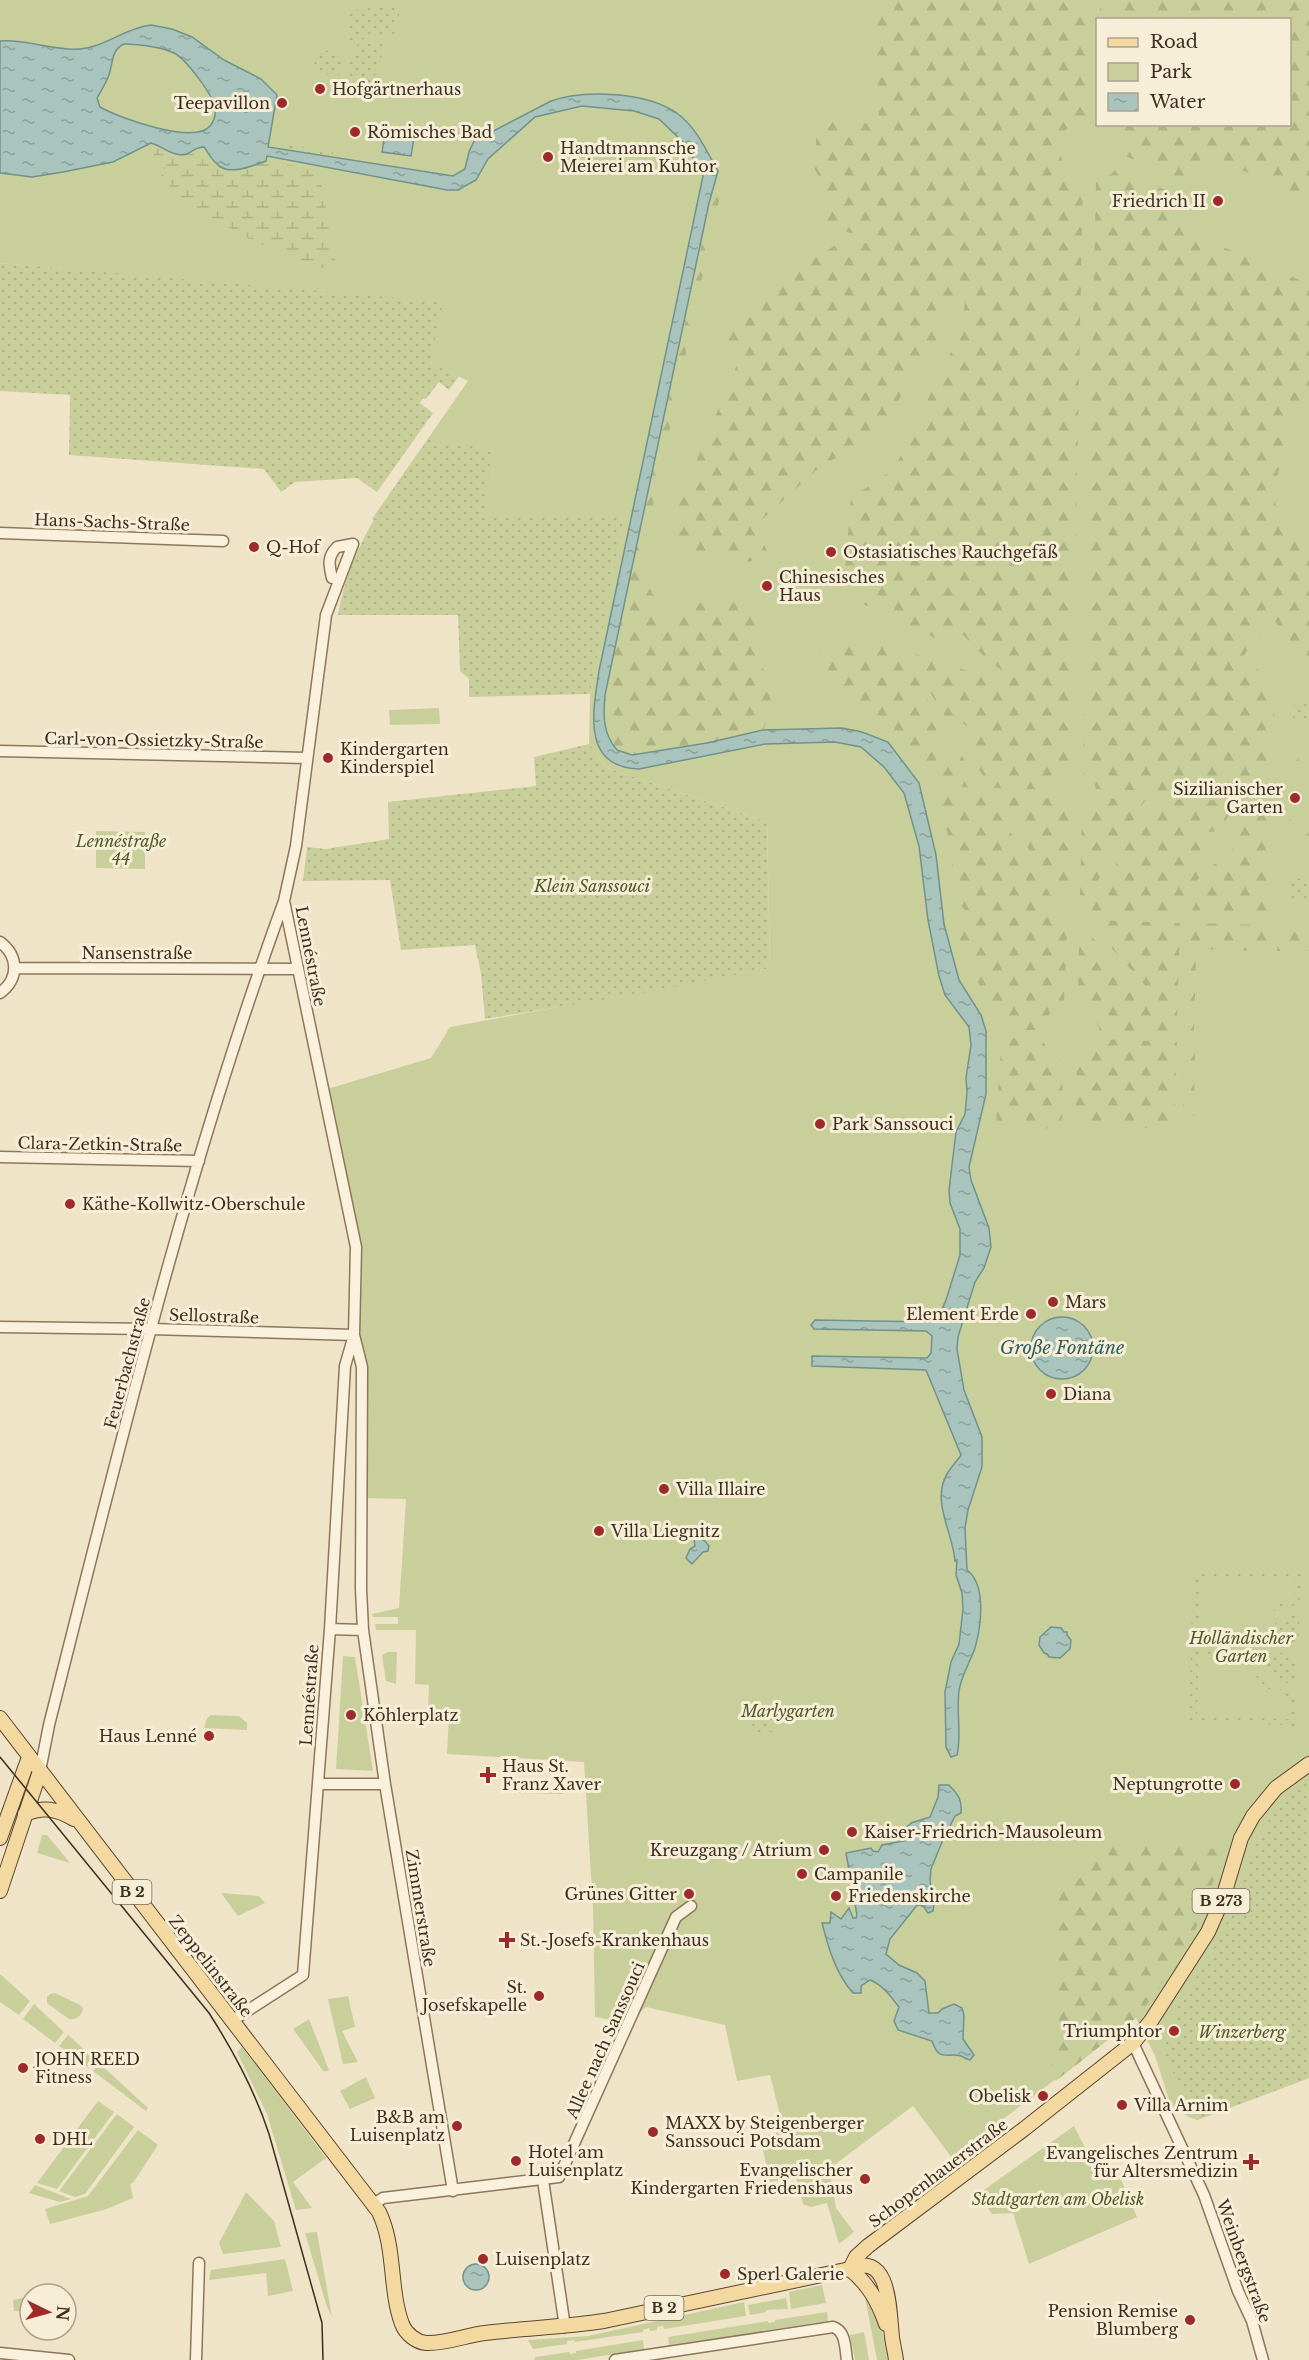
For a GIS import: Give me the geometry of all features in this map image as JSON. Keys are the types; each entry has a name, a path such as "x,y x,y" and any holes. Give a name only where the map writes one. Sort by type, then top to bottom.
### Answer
{"main road":[{"name":"Zeppelinstraße","path":"0,1718 374,2204"},
{"path":"0,1838 29,1757"},
{"name":"Schopenhauerstraße","path":"850,2269 856,2257 868,2246 1024,2129 1132,2043 1151,2021 1208,1932 1223,1898 1239,1843 1253,1816 1276,1788 1309,1764"},
{"path":"0,1891 40,1771"},
{"path":"26,1815 37,1810 49,1809 77,1820"},
{"name":"B 2","path":"374,2204 386,2230 403,2327 416,2340 427,2343 483,2333 565,2327 604,2321 850,2269 860,2264 868,2265 877,2271 888,2295 896,2360"}],"street":[{"name":"Hans-Sachs-Straße","path":"0,533 223,541"},
{"name":"Lennéstraße","path":"233,2020 303,1974 330,1629 345,1366 354,1335 356,1247 284,901 296,846 331,579"},
{"name":"Carl-von-Ossietzky-Straße","path":"0,751 307,758"},
{"name":"Feuerbachstraße","path":"40,1771 49,1725 151,1329 199,1161 260,968 284,901"},
{"path":"0,942 9,949 14,958 15,968 9,986 0,993"},
{"name":"Nansenstraße","path":"15,968 260,968"},
{"path":"260,968 297,969"},
{"name":"Clara-Zetkin-Straße","path":"0,1157 199,1161"},
{"name":"Sellostraße","path":"0,1327 354,1335"},
{"name":"Lennéstraße","path":"354,1335 362,1367 361,1589 363,1630"},
{"path":"330,1629 363,1630"},
{"name":"Zimmerstraße","path":"363,1630 385,1784 453,2191"},
{"path":"318,1784 385,1784"},
{"name":"Allee nach Sanssouci","path":"543,2180 559,2177 676,1917 691,1906"},
{"name":"Weinbergstraße","path":"1132,2043 1204,2194 1238,2291 1252,2321 1263,2360"},
{"path":"374,2204 383,2198 543,2180 565,2327"},
{"path":"196,2360 199,2263"},
{"path":"615,2360 655,2357 833,2327 843,2333 847,2360"},
{"path":"0,2353 69,2360"}],"green space":[{"name":"Park Sanssouci","path":"0,0 1309,0 1309,2078 1197,2120 1171,2106 1155,2056 1136,2018 952,2158 913,2106 829,2169 836,2208 854,2232 839,2244 827,2203 811,2207 803,2204 796,2177 770,2182 760,2137 784,2131 770,2075 737,2081 725,2025 646,2007 629,2023 595,2017 593,1907 584,1762 447,1754 449,1712 428,1712 429,1685 415,1684 416,1630 376,1630 375,1624 398,1624 398,1617 373,1617 372,1614 399,1608 406,1499 362,1498 362,1367 356,1247 324,1090 431,1058 450,1027 770,968 767,822 607,768 589,744 590,694 594,672 372,519 468,381 430,362 108,273 0,263"},
{"path":"875,0 1086,0 1085,117 1074,122 1067,129 1060,148 1066,167 1073,175 1083,180 1071,773 1063,778 1057,790 991,788 968,752 973,743 972,730 960,721 948,722 929,690 915,654 1003,682 1009,675 990,662 961,633 950,645 863,604 857,588 845,570 851,498 894,469 953,348 962,322 965,302 951,296 937,339 919,363 875,444 824,463 755,526 769,555 749,562 688,551 663,540 739,360 726,335 749,301 843,240 875,244 874,235 870,237 813,225 831,197 814,168 818,116 844,116 879,128"},
{"path":"1100,0 1309,0 1309,199 1225,165 1207,165 1191,175 1185,182 1121,154 1118,133 1109,126 1291,126 1291,18 1100,18"},
{"path":"400,4 397,35 349,41 347,11"},
{"path":"379,42 383,46 374,83 348,78 346,73 349,53 354,51 358,44"},
{"path":"317,49 344,54 341,72 337,76 313,72"},
{"path":"151,143 164,147 173,154 186,154 199,147 205,147 229,169 245,168 266,161 319,170 337,270 320,267 274,250 248,238 200,210 168,185 157,165"},
{"path":"282,144 333,152 332,157 281,149"},
{"path":"1116,169 1180,196 1180,208 1184,221 1200,237 1309,284 1309,391 1296,405 1272,497 1305,559 1309,560 1309,670 1290,647 1273,617 1244,655 1275,687 1272,794 1096,789 1094,783 1083,773 1096,182"},
{"path":"714,186 720,188 721,191 642,556 650,587 666,615 705,602 729,601 751,613 761,625 757,649 771,692 770,713 763,730 688,747 645,754 629,754 618,751 612,746 606,733 604,726 605,695"},
{"path":"0,263 443,302 430,362 459,376 449,390 439,382 426,399 423,398 420,403 433,413 377,492 357,478 295,482 281,492 264,469 69,455 70,395 0,391"},
{"path":"428,440 492,449 483,518 624,516 590,694 469,697 469,679 460,671 458,615 338,615 344,589 361,543 385,502"},
{"path":"815,643 904,645 923,693 943,725 937,733 938,745 949,756 962,756 982,788 935,786 909,750 885,723 845,691 827,668"},
{"path":"1298,700 1309,700 1309,720 1293,720 1294,704"},
{"path":"439,708 440,724 390,725 389,710"},
{"name":"Klein Sanssouci","path":"589,744 607,768 767,822 770,968 626,996 485,1019 481,974 475,945 401,950 390,880 303,881 307,847 326,849 389,839 388,802 536,786 534,757"},
{"path":"1309,754 1309,765 1300,769 1290,780 1282,773 1291,763"},
{"path":"939,795 987,796 1059,908 1057,913 965,910 957,902 949,840"},
{"path":"996,796 1057,798 1060,804 1070,812 1068,899 1062,903"},
{"path":"1096,798 1145,800 1086,901 1080,898 1082,812 1088,809"},
{"path":"1155,799 1235,801 1221,831 1209,832 1203,839 1201,850 1207,860 1182,914 1093,912 1091,906"},
{"path":"1242,802 1272,802 1268,917 1190,915 1214,864 1225,862 1232,852 1233,845 1228,834"},
{"path":"1290,819 1301,830 1309,834 1309,844 1292,836 1281,824"},
{"name":"Lennéstraße 44","path":"96,831 145,832 145,869 96,868"},
{"path":"1290,878 1308,879 1307,901 1293,901 1290,898"},
{"path":"965,916 1057,917 1059,924 987,989 983,990 962,951 957,924 963,922"},
{"path":"1093,920 1180,923 1177,1021 1091,925"},
{"path":"1190,923 1268,925 1267,951 1189,949"},
{"path":"1278,926 1309,926 1309,951 1277,951"},
{"path":"1062,928 1067,932 1064,1005 1050,1014 1041,1030 1007,1030 990,997"},
{"path":"1086,930 1177,1035 1100,1032 1093,1016 1078,1005 1079,933"},
{"path":"1188,954 1196,955 1194,1032 1186,1029"},
{"path":"1007,1038 1042,1038 1049,1054 1063,1062 1062,1129 996,1126 1001,1045"},
{"path":"1099,1039 1177,1042 1174,1129 1075,1126 1077,1062 1090,1056"},
{"path":"1184,1042 1195,1051 1194,1116 1183,1116"},
{"path":"1193,1570 1302,1570 1299,1605 1282,1608 1268,1615 1262,1620 1254,1634 1252,1643 1191,1642","holes":["1200,1576 1292,1578 1294,1580 1294,1599 1268,1608 1251,1630 1244,1630 1244,1636 1198,1632"]},
{"path":"1299,1614 1299,1638 1296,1641 1283,1644 1263,1644 1271,1627 1281,1619"},
{"path":"1191,1651 1252,1653 1257,1669 1267,1681 1280,1689 1297,1693 1298,1727 1189,1722","holes":["1202,1658 1243,1659 1243,1664 1250,1665 1266,1687 1277,1694 1291,1698 1291,1717 1289,1719 1197,1716 1198,1660"]},
{"path":"397,1652 396,1684 386,1681 382,1655"},
{"path":"1262,1653 1282,1653 1295,1658 1298,1661 1298,1683 1291,1684 1275,1676 1270,1671"},
{"path":"343,1656 355,1657 373,1771 336,1769"},
{"path":"754,1701 757,1706 756,1717 766,1707 769,1709 761,1721 776,1720 775,1724 763,1727 775,1733 775,1736 770,1737 760,1732 768,1743 766,1748 757,1735 754,1735 750,1705"},
{"path":"211,1715 239,1716 247,1723 247,1730 204,1728 207,1718"},
{"name":"Winzerberg","path":"1309,1780 1309,2078 1197,2120 1163,2053 1177,2009 1226,1925 1258,1840 1267,1824 1291,1794"},
{"path":"518,1787 563,1789 563,1794 518,1793"},
{"path":"42,1835 47,1835 70,1863 37,1853"},
{"path":"1097,1844 1224,1849 1204,1910 1191,1939 1155,1994 1136,2018 1056,2081 1051,2073 1056,1908 1064,1887 1082,1876 1091,1865"},
{"path":"221,1893 259,1896 265,1903 238,1916"},
{"path":"0,1974 30,2001 19,2015 0,2002"},
{"path":"55,1993 80,2005 83,2008 80,2015 69,2019 47,2003 47,1997"},
{"path":"348,1996 355,2027 342,2031 358,2062 343,2064 328,1999"},
{"path":"34,2004 64,2032 55,2043 23,2019"},
{"path":"309,2019 329,2070 324,2072 293,2029"},
{"path":"68,2035 95,2059 89,2068 59,2046"},
{"path":"242,2047 326,2158 293,2182 312,2208 296,2210 267,2114 237,2052"},
{"path":"99,2063 148,2108 146,2111 93,2071"},
{"path":"366,2077 375,2098 350,2109 340,2091"},
{"path":"98,2101 114,2112 57,2189 37,2183"},
{"path":"117,2114 134,2127 85,2194 75,2197 59,2191"},
{"name":"Stadtgarten am Obelisk","path":"1074,2126 1099,2175 1116,2168 1137,2217 1029,2264 1013,2213 992,2214 978,2194"},
{"path":"138,2130 158,2145 133,2183 130,2184 133,2198 107,2209 50,2224 45,2209 88,2196"},
{"path":"35,2185 71,2199 60,2202 29,2193"},
{"path":"246,2192 274,2221 281,2247 223,2254 219,2243"},
{"path":"317,2232 332,2317 305,2233"},
{"path":"285,2259 293,2291 268,2296 266,2273 209,2280 211,2270"},
{"path":"822,2285 826,2303 791,2309 789,2292"},
{"path":"863,2287 877,2306 888,2360 877,2360"},
{"path":"786,2298 788,2309 766,2310 766,2312 750,2315 748,2305"},
{"path":"18,2299 18,2311 14,2311 13,2300"},
{"path":"744,2302 746,2316 664,2329 663,2326 650,2331 649,2328 643,2332 575,2342 574,2340 567,2341 567,2344 533,2349 528,2340 588,2336"},
{"path":"827,2312 828,2321 669,2345 668,2337 768,2321 768,2323 775,2322 775,2320"},
{"path":"864,2332 869,2360 855,2360 850,2335"},
{"path":"643,2340 644,2349 578,2360 534,2360 535,2357 569,2352 570,2354 576,2351"}],"water":[{"path":"151,25 172,29 192,37 224,60 261,79 277,95 268,147 453,176 465,169 474,141 551,101 565,97 598,94 634,97 650,101 678,114 696,133 718,171 709,203 605,695 605,724 609,738 617,750 632,755 707,743 763,730 842,728 862,732 888,742 919,783 936,855 944,924 959,980 981,1015 986,1031 986,1094 969,1167 971,1180 989,1228 991,1247 984,1268 975,1282 958,1337 957,1349 964,1390 982,1437 982,1467 968,1510 965,1528 967,1570 978,1586 981,1607 975,1648 959,1691 957,1755 951,1757 946,1747 945,1692 951,1662 959,1644 963,1609 962,1593 956,1575 957,1560 955,1561 944,1517 941,1495 947,1474 961,1455 926,1370 812,1366 812,1356 927,1358 931,1353 932,1336 926,1331 814,1329 811,1325 815,1320 933,1322 939,1316 946,1300 960,1255 960,1229 950,1203 949,1190 956,1132 965,1114 966,1078 971,1045 969,1027 945,995 939,976 928,920 919,846 904,793 884,767 861,747 835,742 765,744 639,769 620,766 607,758 599,748 595,734 595,703 599,671 703,176 686,145 659,119 634,111 582,106 535,117 488,159 476,180 458,190 447,190 267,156 266,161 254,165 233,170 226,169 214,161 204,147 182,155 151,143 113,162 63,172 32,177 0,173 0,41 80,49 98,45","holes":["124,44 163,49 174,53 185,62 204,86 213,102 215,115 210,126 201,131 189,133 173,131 139,123 100,107 97,98 109,75 115,53"]},
{"path":"385,133 414,137 411,156 382,152"},
{"name":"Große Fontäne","path":"1062,1317 1074,1319 1084,1326 1091,1336 1093,1348 1091,1360 1084,1370 1074,1377 1062,1379 1050,1377 1040,1370 1033,1360 1031,1348 1033,1336 1040,1326 1050,1319"},
{"path":"698,1537 709,1546 708,1551 703,1552 692,1564 686,1558 690,1549 695,1546 694,1539"},
{"path":"1051,1627 1061,1628 1067,1632 1071,1640 1070,1649 1060,1658 1049,1657 1039,1645 1040,1637"},
{"path":"939,1785 949,1785 955,1791 960,1800 961,1813 955,1816 949,1828 943,1828 942,1842 931,1869 933,1911 928,1913 918,1904 890,1939 886,1954 899,1965 917,1973 925,1981 929,2013 938,2013 954,2004 962,2008 963,2039 974,2055 970,2060 961,2056 941,2054 932,2041 898,2030 894,2021 899,2007 875,1982 870,1980 861,1986 861,1993 853,1993 837,1969 822,1923 830,1923 831,1912 841,1919 849,1908 853,1918 856,1918 846,1853 871,1848 878,1852 882,1845 909,1840 907,1827 911,1823 930,1817 938,1797"},
{"path":"476,2264 485,2268 489,2277 485,2286 476,2290 467,2286 463,2277 467,2268"}],"tram line":[{"path":"0,1757 209,2013 235,2057 257,2102 269,2134 322,2323 323,2360"}],"place":[{"name":"Hofgärtnerhaus","path":"320,89"},
{"name":"Teepavillon","path":"282,103"},
{"name":"Römisches Bad","path":"355,132"},
{"name":"Handtmannsche Meierei am Kuhtor","path":"548,157"},
{"name":"Friedrich II","path":"1218,201"},
{"name":"Q-Hof","path":"254,547"},
{"name":"Ostasiatisches Rauchgefäß","path":"831,552"},
{"name":"Chinesisches Haus","path":"767,586"},
{"name":"Kindergarten Kinderspiel","path":"328,758"},
{"name":"Sizilianischer Garten","path":"1295,798"},
{"name":"Park Sanssouci","path":"820,1124"},
{"name":"Käthe-Kollwitz-Oberschule","path":"70,1204"},
{"name":"Mars","path":"1053,1302"},
{"name":"Element Erde","path":"1031,1314"},
{"name":"Diana","path":"1051,1394"},
{"name":"Villa Illaire","path":"664,1489"},
{"name":"Villa Liegnitz","path":"599,1531"},
{"name":"Köhlerplatz","path":"351,1715"},
{"name":"Haus Lenné","path":"209,1736"},
{"name":"Haus St. Franz Xaver","path":"488,1775"},
{"name":"Neptungrotte","path":"1235,1784"},
{"name":"Kaiser-Friedrich-Mausoleum","path":"852,1832"},
{"name":"Kreuzgang / Atrium","path":"824,1850"},
{"name":"Campanile","path":"802,1874"},
{"name":"Grünes Gitter","path":"689,1894"},
{"name":"Friedenskirche","path":"836,1896"},
{"name":"St.-Josefs-Krankenhaus","path":"507,1940"},
{"name":"St. Josefskapelle","path":"539,1996"},
{"name":"Triumphtor","path":"1174,2031"},
{"name":"JOHN REED Fitness","path":"23,2068"},
{"name":"Obelisk","path":"1043,2096"},
{"name":"Villa Arnim","path":"1122,2105"},
{"name":"B&B am Luisenplatz","path":"457,2126"},
{"name":"MAXX by Steigenberger Sanssouci Potsdam","path":"653,2132"},
{"name":"DHL","path":"40,2139"},
{"name":"Hotel am Luisenplatz","path":"516,2161"},
{"name":"Evangelisches Zentrum für Altersmedizin","path":"1251,2162"},
{"name":"Evangelischer Kindergarten Friedenshaus","path":"865,2179"},
{"name":"Luisenplatz","path":"483,2259"},
{"name":"Sperl Galerie","path":"725,2274"},
{"name":"Pension Remise Blumberg","path":"1190,2320"}],"park label":[{"name":"Holländischer Garten","path":"1241,1647"},
{"name":"Marlygarten","path":"788,1711"}]}
